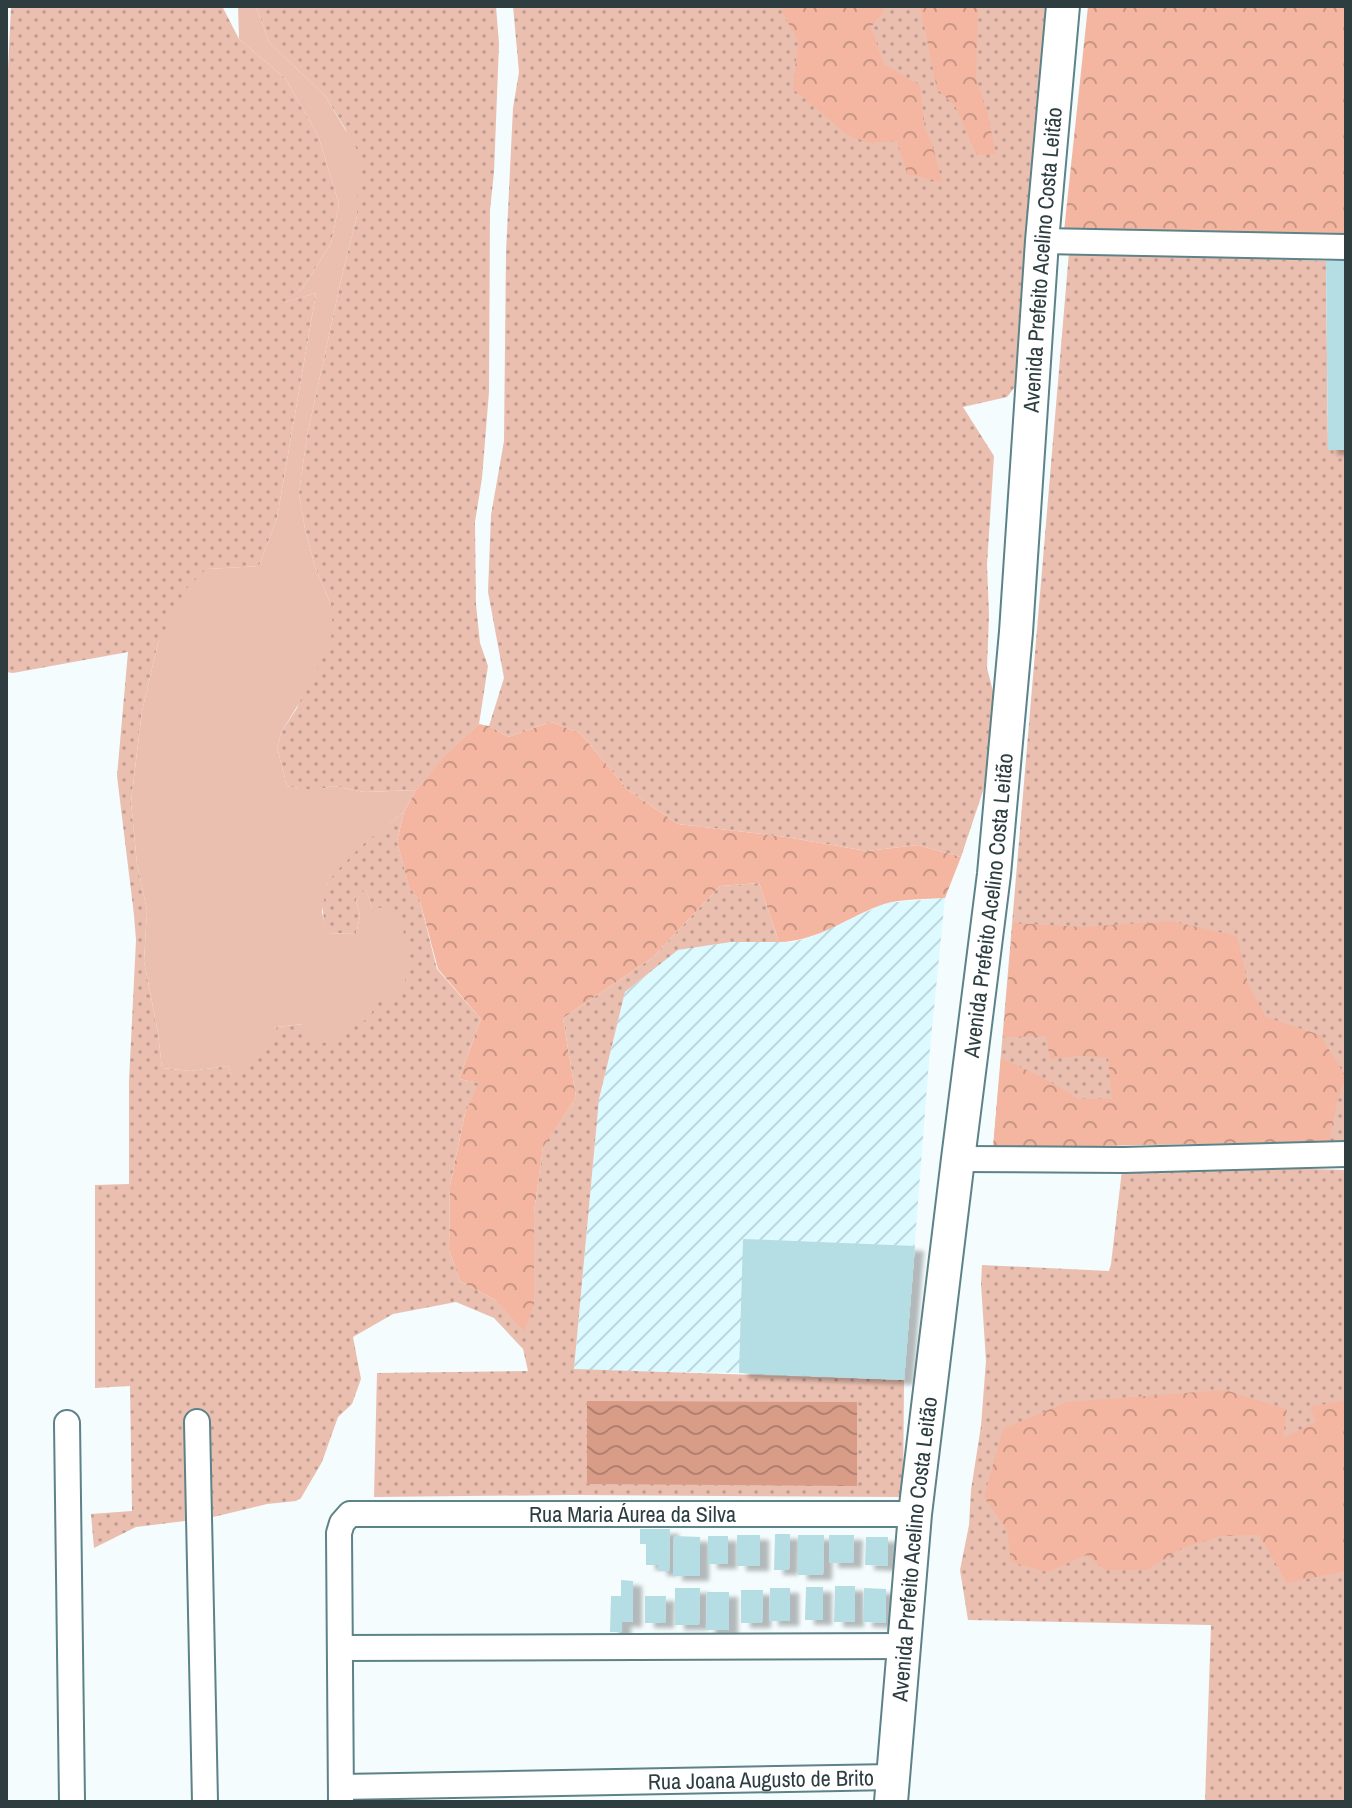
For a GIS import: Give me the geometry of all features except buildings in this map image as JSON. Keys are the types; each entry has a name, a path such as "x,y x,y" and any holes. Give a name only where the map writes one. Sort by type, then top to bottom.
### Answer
{"street":[{"name":"Avenida Prefeito Acelino Costa Leitão","path":"892,1790 915,1514 994,874 1018,617 1042,241 1063,6"},
{"path":"1042,241 1346,247"},
{"path":"958,1159 1124,1160 1346,1154"},
{"path":"197,1422 205,1802"},
{"path":"67,1423 72,1802"},
{"name":"Rua Maria Áurea da Silva","path":"340,1648 339,1533 342,1523 350,1514 915,1514"},
{"path":"341,1795 340,1648 904,1646"},
{"name":"Rua Joana Augusto de Brito","path":"341,1795 892,1790"}],"shaded area":[{"path":"11,6 222,6 239,39 285,78 318,135 339,204 331,244 301,290 285,302 316,293 277,518 259,566 207,569 158,643 142,711 131,802 137,864 147,910 144,961 162,1068 191,1071 228,1066 234,1081 277,1027 303,1024 372,909 366,889 356,900 360,916 356,934 326,933 323,914 325,888 352,854 404,812 397,841 409,886 420,901 437,969 481,1019 459,1079 480,1083 465,1113 450,1186 449,1250 460,1281 497,1301 534,1212 543,1146 576,1097 563,1018 652,958 720,886 759,883 779,942 731,942 678,950 625,992 599,1099 574,1369 904,1380 903,1497 374,1497 377,1373 528,1371 523,1349 494,1318 456,1302 393,1314 353,1337 361,1379 352,1404 338,1417 322,1462 301,1498 209,1518 136,1527 94,1548 91,1514 132,1511 130,1386 95,1388 95,1185 129,1184 129,1081 136,940 117,776 128,652 6,672 6,113"},
{"path":"238,6 256,6 269,42 326,97 359,153 357,216 307,436 299,493 315,567 331,605 333,631 312,682 282,731 277,747 287,786 321,789 333,786 365,792 416,790 404,812 362,845 336,872 327,884 322,912 327,933 356,934 360,916 356,900 366,888 372,909 391,906 401,914 408,962 403,995 376,1002 370,1017 337,1038 317,1045 303,1024 277,1027 272,1044 234,1082 228,1066 191,1071 162,1068 144,961 147,910 137,864 131,802 142,711 158,643 185,590 206,569 259,566 277,518 316,293 282,303 301,290 331,244 339,204 318,135 285,78 239,39"},
{"path":"256,6 496,6 499,44 490,210 489,392 475,522 476,604 480,643 488,666 479,724 416,790 365,792 333,786 298,789 287,786 277,747 282,731 297,708 331,605 315,567 299,493 307,436 357,216 346,130 326,97 269,42"},
{"path":"513,6 1056,6 1029,369 1007,397 963,407 994,456 987,565 987,668 1001,722 1002,754 984,788 961,857 918,845 867,851 786,837 678,824 628,790 580,733 551,722 508,737 489,726 504,678 488,592 491,515 504,441 506,252 513,108 519,72"},
{"path":"1069,252 1326,261 1328,450 1346,450 1346,1141 993,1148"},
{"path":"945,898 904,1380 574,1370 599,1099 625,992 678,950 731,942 793,942 886,903"},
{"path":"1242,1167 1346,1170 1346,1802 1205,1802 1211,1625 968,1620 960,1570 969,1525 986,1361 982,1265 1109,1271 1122,1170"}],"green space":[{"path":"779,6 883,6 883,12 871,27 884,64 920,85 925,129 942,182 907,174 897,141 869,143 846,134 793,89 798,41"},
{"path":"920,6 978,6 976,78 996,154 977,155 955,106 937,89"},
{"path":"1088,6 1346,6 1346,233 1064,231"},
{"path":"551,722 580,733 628,790 678,824 786,837 867,851 918,845 961,857 945,898 884,904 820,933 793,941 779,942 759,883 720,886 652,958 563,1018 576,1097 543,1147 534,1212 534,1305 524,1331 497,1301 460,1281 449,1250 450,1186 465,1113 479,1083 459,1079 481,1019 438,969 420,901 409,887 397,841 404,812 416,790 443,758 479,724 508,737"},
{"path":"1171,921 1237,936 1248,984 1266,1017 1320,1035 1346,1077 1329,1141 993,1148 1001,1058 1079,1099 1112,1099 1108,1058 1079,1056 1050,1059 1046,1036 1003,1037 1013,923 1083,927"},
{"path":"1225,1390 1287,1409 1283,1438 1316,1422 1310,1407 1346,1400 1346,1571 1287,1583 1259,1535 1222,1536 1182,1548 1147,1570 1105,1570 1087,1555 1047,1572 1011,1562 1007,1530 984,1497 1003,1429 1067,1402"}],"water":[{"path":"587,1401 857,1402 857,1486 587,1484"}]}
